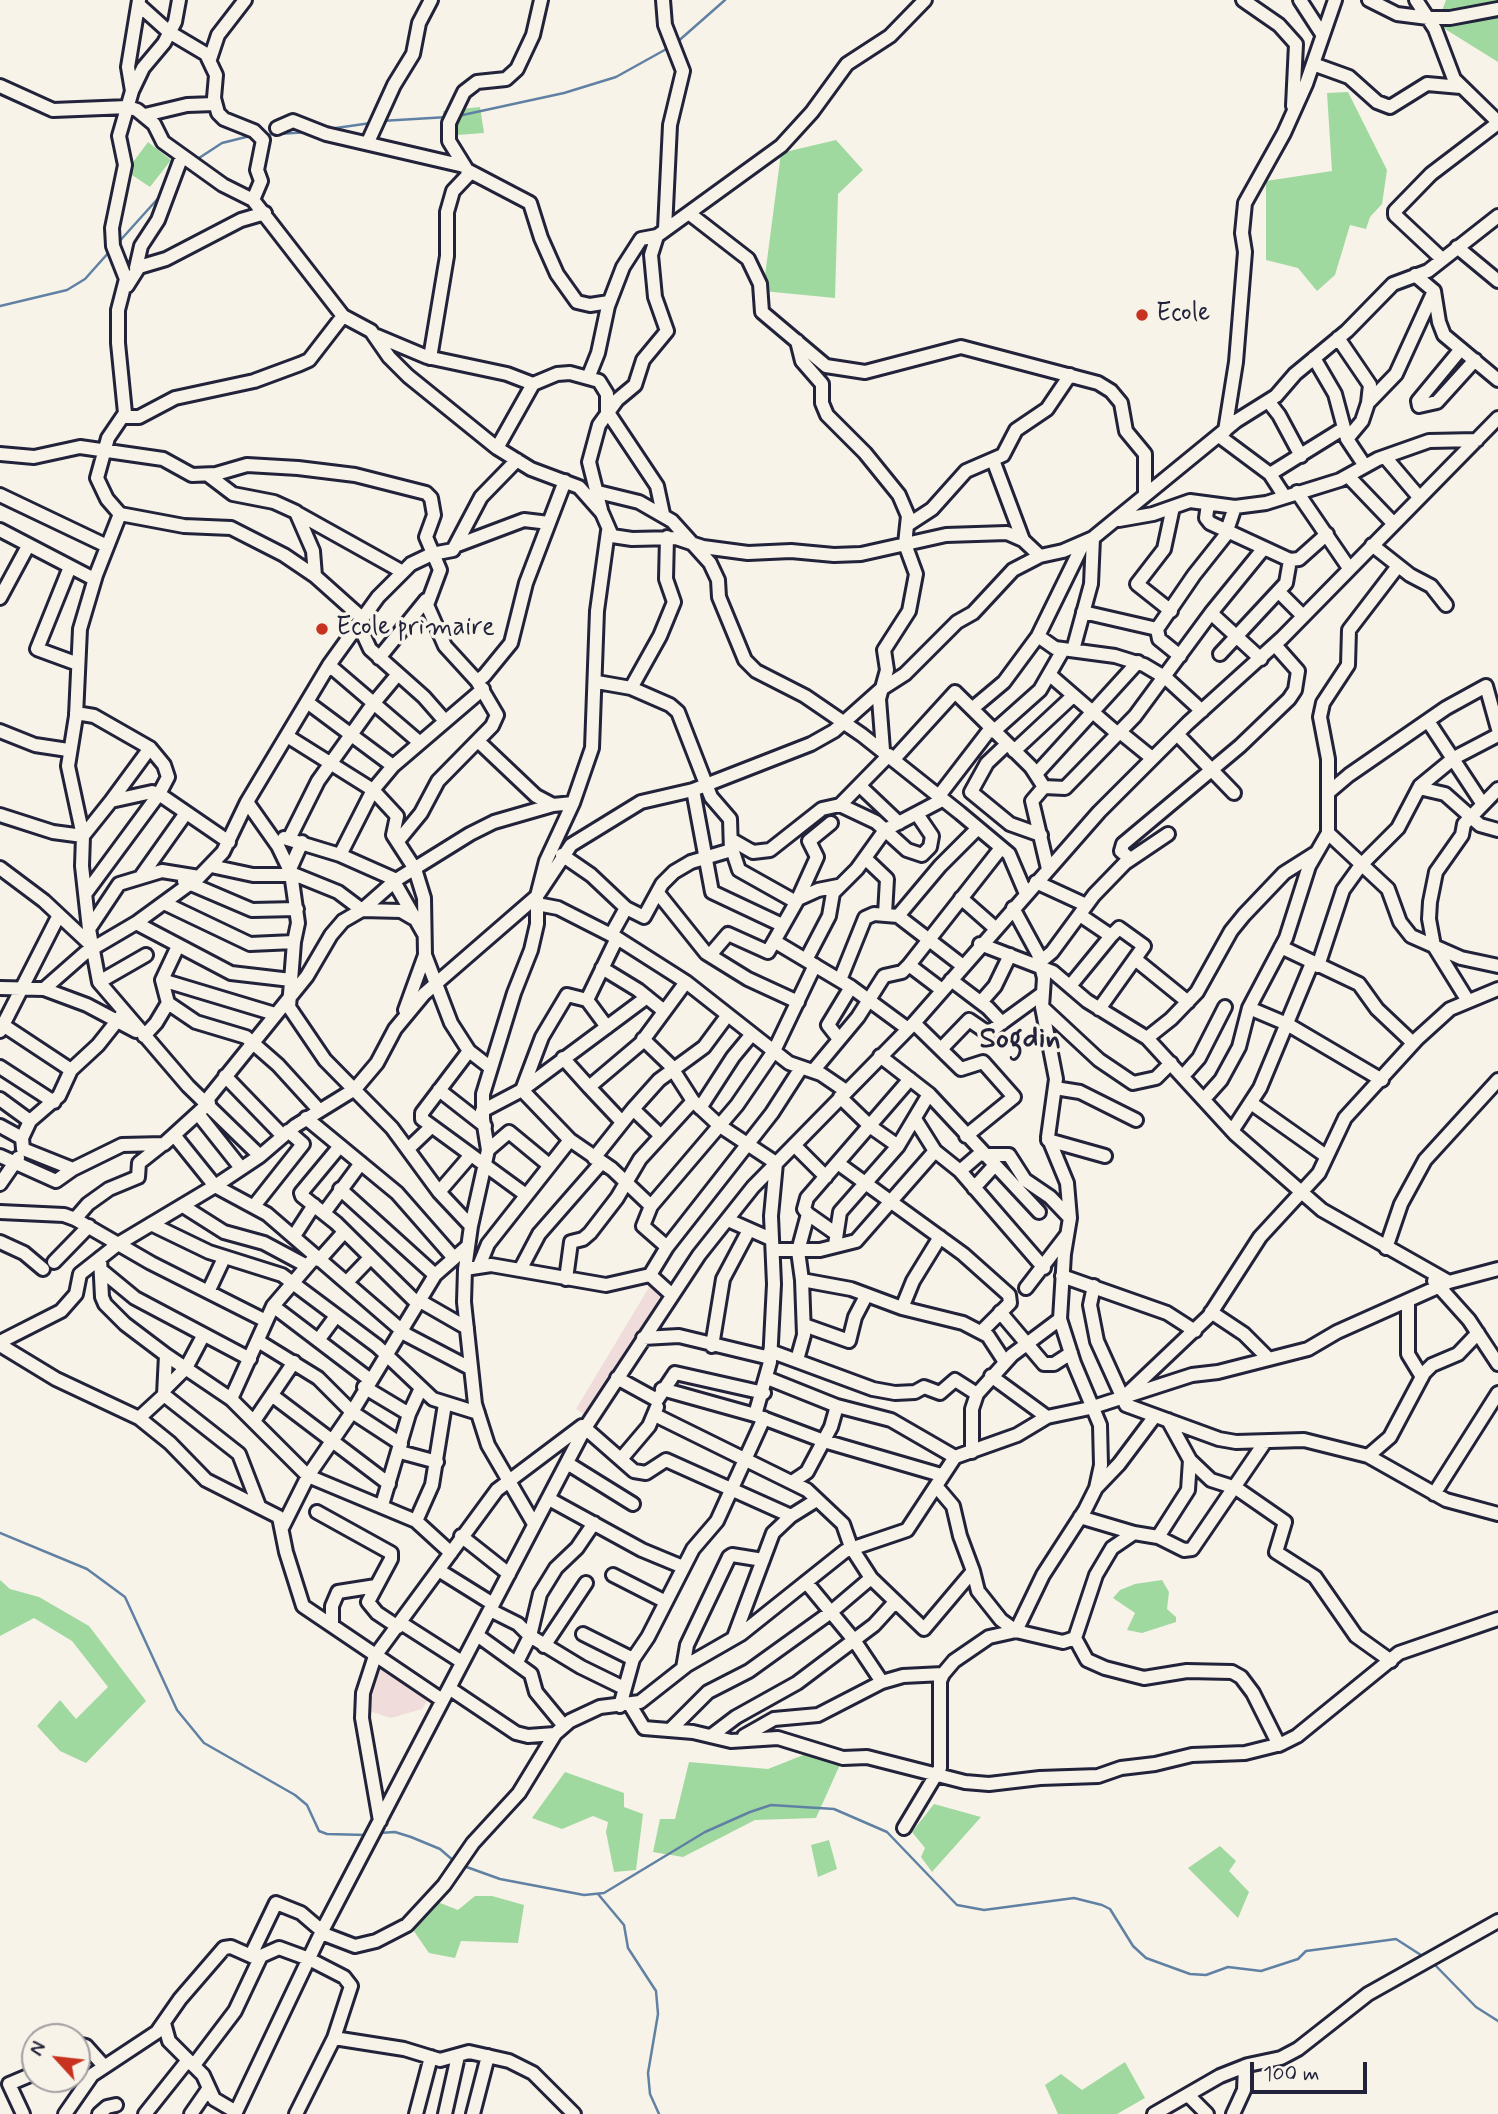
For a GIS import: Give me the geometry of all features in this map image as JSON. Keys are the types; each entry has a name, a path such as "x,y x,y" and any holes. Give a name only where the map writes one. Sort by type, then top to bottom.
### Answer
{"street":[{"path":"125,293 126,279 113,246 112,228 125,164 118,136 132,91 143,68 169,32 179,0"},
{"path":"210,59 218,35 245,0"},
{"path":"368,142 394,85 409,62 419,23 432,0"},
{"path":"467,169 449,141 448,131 458,101 477,82 491,82 513,75 533,35 541,0"},
{"path":"534,1524 488,1446 478,1413 470,1368 464,1294 465,1269 486,1168 488,1150 482,1111 491,1069 531,950 537,923 537,900 554,840 573,803 592,748 597,682 593,671 596,623 608,531 589,462 599,425 607,411 635,385 643,360 667,331 655,297 651,255 661,232 670,125 683,71 665,25 663,0"},
{"path":"588,377 598,354 609,302 636,244 690,214 781,146 812,112 847,64 890,36 925,0"},
{"path":"1243,0 1279,25 1296,44 1293,110"},
{"path":"1300,0 1322,34"},
{"path":"1222,434 1238,348 1245,252 1242,233 1245,203 1284,133 1313,64 1335,0"},
{"path":"1369,0 1397,14 1428,18 1450,18 1498,9"},
{"path":"1416,0 1428,18 1461,87 1498,123 1431,174 1395,211 1395,215 1442,259"},
{"path":"139,3 169,32 210,59 216,75 215,104 224,119 254,131 263,142 257,170 261,181 253,200"},
{"path":"132,91 128,67 139,3"},
{"path":"1313,64 1349,77 1377,103 1390,107 1427,84 1461,87"},
{"path":"0,86 53,110 128,107 145,115 163,142 223,185 253,200 343,316 377,336 430,358 507,374 533,384"},
{"path":"145,115 187,105 215,104"},
{"path":"277,128 293,121 326,134 368,142 467,169 530,204 557,274 577,302 590,305 609,302"},
{"path":"182,156 158,220 141,246 136,268 120,304 119,375 125,417 108,439 97,478 107,499 120,514 184,526 231,528 284,555 316,576 360,621 365,643 445,721"},
{"path":"430,358 447,257 447,212 453,191 467,169"},
{"path":"136,268 166,259 241,220 265,213"},
{"path":"690,214 748,259 760,284 762,312 819,361 836,369 865,372 961,347 1098,383 1111,391 1121,403 1126,431 1145,454 1145,494"},
{"path":"395,1029 435,983 537,900 562,855 571,845 640,802 693,790 811,744 842,724 880,691 905,674 957,622 973,613 1013,570 1040,556 1063,551 1089,540 1117,520 1145,494 1268,401 1393,284 1428,271 1498,216"},
{"path":"1457,247 1497,279"},
{"path":"1415,275 1434,291 1441,331 1498,380"},
{"path":"1368,403 1396,374 1434,291"},
{"path":"125,417 139,417 176,398 254,382 309,360 343,316"},
{"path":"377,336 397,366 497,447 517,460 579,488 602,513"},
{"path":"1270,474 1362,421 1370,384 1338,338"},
{"path":"797,341 802,361 822,384 822,403 827,415 865,453 899,495 909,524 905,544 916,574 912,599 909,611 884,650 887,670 880,691 889,755"},
{"path":"1461,349 1418,401 1419,406 1437,402 1475,360"},
{"path":"1314,358 1335,394 1344,419 1345,433 1366,466"},
{"path":"497,447 533,384 556,374 588,377 605,388 607,411 657,486 663,514"},
{"path":"909,524 932,509 966,471 1003,455 1020,426 1047,410 1070,375"},
{"path":"1268,401 1279,415 1301,456"},
{"path":"164,2023 169,2041 191,2062 214,2099 235,2113 322,1932 586,1425 672,1295 728,1220 776,1163 911,1026 980,944 1152,758 1261,659 1498,418"},
{"path":"1222,434 1291,494 1327,534 1349,568"},
{"path":"1117,520 1153,514 1190,501 1235,507 1266,503 1348,476 1385,457 1439,438 1476,440"},
{"path":"0,454 34,457 80,447 163,459 192,475 208,475 247,466 298,468 355,475 426,493 431,498 434,515 426,533 440,570 440,577 426,600 379,658"},
{"path":"1385,457 1419,497"},
{"path":"44,989 91,947 136,923 211,866 229,842 247,802 329,664 360,621 401,571 432,554 453,550 481,497 517,460"},
{"path":"993,460 1023,540"},
{"path":"208,475 233,494 274,502 296,512 401,571"},
{"path":"1348,476 1393,523"},
{"path":"340,855 373,790 393,766 445,721 480,685 511,643 526,583 565,481"},
{"path":"598,492 639,502 663,514 696,545 716,574 719,597 745,660 756,671 806,696 889,755 978,828 1009,854 1026,894"},
{"path":"0,495 107,546"},
{"path":"1208,504 1206,518 1290,560 1296,561 1327,534"},
{"path":"1171,611 1137,584 1164,549 1173,507"},
{"path":"1157,629 1227,530 1235,507"},
{"path":"296,512 313,551 316,576"},
{"path":"120,514 94,579 80,629 76,713 68,750 68,766 83,836 82,866 91,947 99,982 120,1017"},
{"path":"456,546 524,520 549,523"},
{"path":"0,530 94,579"},
{"path":"608,531 617,538 667,537 696,545 748,553 791,551 834,555 860,554 962,534 1007,533 1023,540 1040,556"},
{"path":"631,688 660,636 674,602 666,579 667,537"},
{"path":"667,1247 643,1226 650,1206 720,1126 774,1051 798,1002 825,925 832,896 838,886 866,859 885,830 917,814 940,798 988,732 994,732 1026,704 1068,650 1091,584 1089,540"},
{"path":"973,708 1004,682 1038,636 1089,540"},
{"path":"1372,545 1398,566 1431,586 1446,605"},
{"path":"0,598 28,546"},
{"path":"1044,787 1065,788 1119,733 1166,678 1211,613 1264,548"},
{"path":"1220,654 1279,592 1289,577 1290,560"},
{"path":"1204,1099 1221,1080 1240,1047 1249,1008 1281,947 1315,854 1328,833 1329,792 1320,717 1323,703 1348,665 1349,630 1398,566"},
{"path":"70,567 37,649 78,664"},
{"path":"1279,592 1303,616"},
{"path":"398,841 421,813 438,781 478,741 497,715 480,685 446,646 426,600"},
{"path":"1083,611 1157,629"},
{"path":"1211,613 1261,659"},
{"path":"1157,629 1161,642 1180,656"},
{"path":"1038,636 1068,650 1138,662 1166,678 1202,711"},
{"path":"1130,859 1121,851 1123,844 1265,722 1295,690 1297,667 1275,645"},
{"path":"1036,774 1094,714 1138,662"},
{"path":"329,664 419,742"},
{"path":"398,674 350,734 309,795 296,841 291,873 298,923 288,1001 296,1020 325,1060 355,1089 408,1149 470,1235 481,1260"},
{"path":"1050,675 1094,714 1152,758"},
{"path":"597,682 631,688 670,705 677,712 715,803 730,820 731,845 739,870 797,900"},
{"path":"1329,792 1428,721 1486,686 1498,729"},
{"path":"562,855 591,875 626,908 644,917 674,872 731,845 753,852 769,850 822,809 839,805 952,692 973,708 1036,774 1044,787"},
{"path":"1041,835 1010,824 971,792 987,763 1010,748 1073,696"},
{"path":"307,702 393,766"},
{"path":"76,713 94,716 150,748 164,765 168,777 159,794 86,893"},
{"path":"1428,721 1482,803"},
{"path":"0,731 35,745 68,750"},
{"path":"1177,734 1213,768 1226,787 1234,793"},
{"path":"1232,1130 1251,1103 1315,965 1343,890 1361,865 1398,828 1419,789 1454,758 1498,734"},
{"path":"0,1343 61,1311 76,1294 79,1276 100,1264 118,1244 215,1186 260,1156 306,1118 355,1089 377,1063 410,999 425,955 424,898 415,869 392,831 397,816 373,790 329,765 287,736"},
{"path":"478,741 528,790 553,805"},
{"path":"83,836 150,748"},
{"path":"860,786 899,823"},
{"path":"1044,787 1031,805 1048,869"},
{"path":"1419,789 1445,794 1480,825 1498,830"},
{"path":"1468,1001 1434,946 1429,911 1436,872 1460,839 1469,816 1498,789"},
{"path":"693,790 708,881 714,894 782,925"},
{"path":"111,801 143,792 159,794 229,842"},
{"path":"247,802 270,834 291,873"},
{"path":"75,1219 88,1204 108,1189 138,1177 139,1163 199,1115 225,1076 317,962 336,928 362,910 396,880 494,822 553,805 573,803"},
{"path":"839,805 873,821 907,850 922,855 930,847 933,836 917,814"},
{"path":"142,875 186,813"},
{"path":"0,815 53,832 83,836"},
{"path":"710,955 727,934 768,952 817,857 808,841 831,823"},
{"path":"839,1039 828,1025 845,984 865,918 892,915 978,828"},
{"path":"1328,833 1388,889 1404,929 1411,936 1474,962 1498,966"},
{"path":"270,834 340,855 396,880 413,918 425,936"},
{"path":"1041,964 1083,910 1130,859 1168,834"},
{"path":"481,1260 520,1270 606,1285 650,1275 667,1247 807,1069 839,1039 884,976 902,972 909,965 1002,848"},
{"path":"1147,1038 1188,1002 1244,915 1284,873 1315,854"},
{"path":"866,859 887,879 892,915 963,966"},
{"path":"211,866 253,875 291,873 338,892 362,910 401,911 413,918"},
{"path":"0,868 59,915 91,947"},
{"path":"89,929 119,884 162,871 194,880 252,910 297,909"},
{"path":"1036,882 1083,910 1111,936"},
{"path":"797,900 818,890 838,886"},
{"path":"658,893 710,955 748,979 798,1002"},
{"path":"961,898 995,928"},
{"path":"537,900 614,937 686,982 789,1063 807,1069 843,1094 871,1127 898,1146"},
{"path":"164,903 250,944 294,942"},
{"path":"587,1000 626,908"},
{"path":"1013,908 1041,964 1042,1007 1054,1062 1055,1088 1048,1140 1067,1183 1070,1218 1062,1276 1060,1319 1100,1425 1101,1465 1096,1488"},
{"path":"59,915 2,1028 71,1070"},
{"path":"136,923 234,974 291,980"},
{"path":"1070,986 1098,957 1119,928 1143,945 1099,1009"},
{"path":"774,941 911,1026 942,1048 962,1070 983,1062 1014,1097 966,1136"},
{"path":"980,944 1041,964 1099,1009 1147,1038 1232,1130 1322,1210 1425,1270 1444,1284 1498,1364"},
{"path":"178,946 162,980 169,1003 196,1022 234,1032 252,1042 318,1110"},
{"path":"1281,947 1359,984 1377,1009 1413,1043"},
{"path":"99,982 146,955"},
{"path":"425,955 444,1009 469,1051 491,1069"},
{"path":"981,1002 995,986 1010,955"},
{"path":"1135,959 1188,1002"},
{"path":"909,965 981,1002 1002,1023"},
{"path":"602,968 664,1011"},
{"path":"162,980 275,1014"},
{"path":"589,1087 625,1059 686,982"},
{"path":"0,988 44,989 120,1017 143,1035 260,1156"},
{"path":"1125,1395 1195,1331 1211,1312 1260,1237 1319,1173 1345,1118 1434,1020 1468,1001 1498,989"},
{"path":"942,1048 969,1020 986,1033 1043,993"},
{"path":"522,1090 542,1037 567,995 587,1000 607,1027"},
{"path":"482,1111 522,1090 647,997"},
{"path":"143,1035 156,1023 169,1003"},
{"path":"1042,1007 1099,1060 1133,1083 1156,1079 1171,1063"},
{"path":"1183,1076 1199,1058 1225,1007"},
{"path":"1249,1008 1287,1024 1381,1080"},
{"path":"520,1270 539,1234 598,1160 622,1122 659,1080 675,1072 704,1047 727,1016"},
{"path":"0,1184 15,1164 30,1121 54,1102 71,1070 97,1045 120,1017"},
{"path":"566,1279 571,1241 583,1239 590,1233 617,1198 640,1159 661,1136 697,1105 752,1034"},
{"path":"643,1039 675,1072 697,1105 720,1126 776,1163"},
{"path":"469,1051 421,1117 486,1168 526,1195"},
{"path":"880,1056 929,1094 1039,1212"},
{"path":"563,1058 622,1122"},
{"path":"0,1067 54,1102"},
{"path":"225,1076 285,1133 303,1144 254,1206"},
{"path":"910,1079 805,1204 808,1214 835,1239 850,1245 861,1237 935,1151"},
{"path":"1387,1248 1401,1204 1425,1160 1498,1080"},
{"path":"1055,1088 1088,1095 1136,1120"},
{"path":"439,1090 485,1126"},
{"path":"522,1090 570,1140 626,1181 650,1206"},
{"path":"835,1239 840,1212 898,1146 929,1094"},
{"path":"0,1099 30,1121"},
{"path":"1251,1103 1326,1156"},
{"path":"633,1109 661,1136"},
{"path":"199,1115 241,1168"},
{"path":"306,1118 397,1193 454,1258"},
{"path":"915,1119 935,1151 960,1171 1044,1268"},
{"path":"0,1126 22,1143 73,1169"},
{"path":"408,1149 431,1127"},
{"path":"488,1150 509,1132 549,1165"},
{"path":"0,1156 56,1181 73,1169 122,1145 169,1139"},
{"path":"169,1139 215,1186 254,1206 294,1236 314,1261"},
{"path":"465,1269 481,1260 526,1195 570,1140"},
{"path":"1048,1140 1069,1143 1105,1156"},
{"path":"794,1145 826,1177"},
{"path":"340,1146 301,1193 419,1303 467,1328"},
{"path":"960,1171 983,1154 1009,1155 1025,1180 1050,1197 1070,1218"},
{"path":"439,1192 470,1156"},
{"path":"294,1236 340,1189 361,1163"},
{"path":"776,1163 770,1355 760,1417 717,1521 697,1543 633,1659 624,1688 625,1705 644,1728 737,1740 778,1738 844,1758 867,1757 965,1782 989,1784 1040,1778 1098,1776 1121,1768 1155,1764 1192,1755 1245,1753 1279,1745 1297,1736 1346,1693 1408,1648 1498,1619"},
{"path":"839,1164 890,1204 940,1237 1009,1295 1011,1301 982,1331"},
{"path":"974,1188 994,1166"},
{"path":"340,1189 435,1275"},
{"path":"183,1206 223,1233 264,1243 314,1261 347,1282 402,1329 431,1349 470,1368"},
{"path":"0,1212 64,1215 75,1219 265,1321"},
{"path":"797,1360 804,1325 802,1280 797,1251 808,1214"},
{"path":"728,1220 772,1245 797,1251 835,1239"},
{"path":"151,1224 224,1258 277,1273 385,1354 421,1388 445,1404 478,1413"},
{"path":"0,1242 48,1266 89,1226"},
{"path":"712,1346 723,1279 749,1230"},
{"path":"231,1399 273,1306 292,1282 344,1232"},
{"path":"1027,1288 1068,1233"},
{"path":"442,1700 310,1613 299,1598 282,1540 283,1525 308,1476 352,1412 367,1383 435,1275 454,1258 470,1235"},
{"path":"902,1308 913,1281 940,1237"},
{"path":"209,1290 224,1258"},
{"path":"347,1282 370,1258"},
{"path":"100,1264 135,1298 250,1359"},
{"path":"100,1264 102,1297 110,1311 166,1355 231,1399 308,1476 416,1521 451,1553"},
{"path":"145,2114 235,2011 276,1903 301,1913 322,1932 355,1946 376,1941 407,1925 444,1885 473,1843 519,1793 560,1730 585,1712 640,1702 683,1668 733,1639 851,1547 907,1530 955,1457 1017,1435 1047,1417 1092,1408 1192,1375 1308,1349 1337,1332 1444,1284 1498,1269"},
{"path":"650,1275 672,1295"},
{"path":"1062,1276 1167,1312 1195,1331"},
{"path":"802,1280 851,1289 902,1308 942,1317 982,1331 994,1341 1005,1362"},
{"path":"1094,1286 1090,1305 1097,1341 1125,1395 1126,1405 1220,1439 1265,1442 1304,1440 1368,1456 1434,1494 1470,1509 1498,1514"},
{"path":"804,1325 845,1342 849,1341 855,1317 866,1296"},
{"path":"1408,1301 1408,1354 1422,1377"},
{"path":"273,1306 318,1339 367,1383 409,1414"},
{"path":"1000,1312 1025,1343 1049,1366 1071,1353"},
{"path":"1211,1312 1244,1334 1269,1359"},
{"path":"318,1339 336,1315"},
{"path":"972,1452 972,1409 977,1394 991,1376 1025,1343 1060,1319"},
{"path":"1368,1456 1390,1437 1422,1377 1432,1365 1458,1354 1478,1334"},
{"path":"139,1419 186,1368 203,1336"},
{"path":"643,1338 679,1336 712,1346 797,1360 873,1389 895,1393 915,1392 923,1387 940,1393 955,1380 977,1394"},
{"path":"258,1341 324,1383 352,1412 400,1448 437,1462"},
{"path":"0,1343 56,1379 139,1419 170,1443 206,1480 279,1517 283,1525"},
{"path":"165,1392 166,1355"},
{"path":"254,1421 294,1362"},
{"path":"621,1459 655,1415 660,1394 671,1376 678,1373 764,1394"},
{"path":"991,1376 1047,1417"},
{"path":"617,1378 660,1394 760,1417 938,1480 953,1506 978,1591 985,1603 1016,1630 1063,1642 1076,1638"},
{"path":"767,1378 836,1406 891,1420 955,1457"},
{"path":"382,1505 409,1414 421,1388"},
{"path":"165,1392 239,1454 259,1506"},
{"path":"1434,1494 1498,1393"},
{"path":"274,1395 389,1485"},
{"path":"416,1521 430,1490 437,1462 445,1404"},
{"path":"792,1482 807,1472 824,1441 836,1406"},
{"path":"655,1415 807,1490 815,1501 843,1524 851,1547 871,1578 921,1627 927,1628 973,1571"},
{"path":"1161,1418 1190,1460 1211,1480 1237,1488 1285,1522 1276,1552 1315,1577 1356,1636 1391,1661"},
{"path":"904,1828 938,1775 942,1762 940,1681 943,1674 954,1661 989,1637 1016,1630 1043,1575 1096,1488 1161,1418"},
{"path":"586,1425 634,1471 646,1473 666,1460 791,1516"},
{"path":"380,1821 362,1718 366,1680 375,1656 440,1571 461,1536 508,1481 529,1469 586,1425"},
{"path":"1080,1517 1158,1537 1178,1548 1192,1549 1237,1488 1245,1469 1265,1442"},
{"path":"1158,1537 1188,1490 1190,1460"},
{"path":"567,1464 633,1504"},
{"path":"549,1499 642,1550 684,1567"},
{"path":"733,1639 773,1533 791,1516 815,1501"},
{"path":"317,1512 391,1553 391,1559 370,1595 369,1606 462,1662"},
{"path":"517,1662 530,1636 540,1594 556,1568 577,1548 594,1523"},
{"path":"1134,1533 1116,1545 1103,1561 1087,1596 1076,1638 1087,1660 1130,1676 1232,1672 1241,1677 1253,1693 1279,1745"},
{"path":"461,1536 509,1574"},
{"path":"683,1668 687,1645 729,1557 732,1555 763,1560"},
{"path":"440,1571 518,1624 544,1646 624,1688"},
{"path":"613,1575 666,1602"},
{"path":"670,1730 708,1692 749,1671 831,1612 871,1578"},
{"path":"806,1582 854,1640 882,1682"},
{"path":"544,1646 586,1583"},
{"path":"332,1625 332,1606 338,1592 376,1586"},
{"path":"710,1736 736,1717 797,1683 854,1640 895,1602"},
{"path":"583,1634 633,1659"},
{"path":"477,1635 531,1674 536,1692 560,1730"},
{"path":"737,1740 774,1719 818,1715 882,1682 903,1676 943,1674"},
{"path":"449,1688 516,1733 560,1730"},
{"path":"1154,2114 1245,2066 1281,2058 1298,2049 1368,1994 1498,1921"},
{"path":"65,2114 83,2086 103,2065 152,2037 180,1999 224,1948 231,1947 255,1957 274,1948 309,1958 350,1983 345,2012 296,2114"},
{"path":"334,2038 404,2049 444,2061 469,2052 509,2061 528,2070 565,2111"},
{"path":"91,2052 103,2065"},
{"path":"445,2114 458,2056"},
{"path":"473,2114 488,2056"},
{"path":"416,2114 431,2057"},
{"path":"1233,2114 1244,2090 1245,2066"},
{"path":"21,2079 9,2084 23,2114"},
{"path":"191,2114 209,2088"},
{"path":"1188,2095 1207,2114"},
{"path":"99,2114 107,2107 116,2105"}],"shaded area":[{"path":"651,1284 665,1288 587,1416 576,1409"},
{"path":"373,1658 432,1693 422,1709 391,1718 360,1708"}],"green space":[{"path":"1446,0 1498,0 1498,62 1437,24"},
{"path":"1348,92 1387,170 1382,204 1370,217 1366,229 1350,225 1335,275 1317,291 1298,268 1266,260 1266,181 1332,171 1327,93"},
{"path":"480,107 484,133 443,136 443,111"},
{"path":"836,140 863,170 838,194 835,298 763,291 781,153"},
{"path":"148,142 171,160 150,187 132,175 128,169"},
{"path":"0,1580 10,1589 39,1597 89,1626 146,1701 86,1763 60,1751 37,1726 60,1700 76,1719 108,1687 72,1641 34,1618 0,1636"},
{"path":"1162,1580 1169,1592 1167,1609 1176,1617 1176,1622 1142,1633 1127,1630 1135,1613 1113,1598 1120,1590 1135,1584"},
{"path":"816,1750 843,1758 816,1818 755,1820 683,1857 653,1852 660,1819 675,1819 689,1762 768,1769"},
{"path":"565,1772 624,1793 624,1807 643,1814 636,1870 614,1872 606,1832 608,1822 593,1816 562,1829 532,1818"},
{"path":"934,1804 981,1817 932,1872 921,1857 925,1848 912,1832"},
{"path":"829,1840 837,1869 818,1877 811,1845"},
{"path":"1220,1846 1236,1861 1229,1871 1249,1892 1238,1918 1188,1868"},
{"path":"475,1896 492,1896 524,1905 518,1943 461,1941 455,1958 429,1953 411,1927 435,1901 458,1910"},
{"path":"1125,2062 1145,2098 1117,2114 1058,2114 1045,2085 1061,2074 1082,2090"}],"waterway":[{"path":"675,44 725,0"},
{"path":"458,116 564,93 616,77 670,47"},
{"path":"381,121 448,117"},
{"path":"329,129 371,123"},
{"path":"263,135 309,132"},
{"path":"196,160 222,143 250,136"},
{"path":"117,244 162,194"},
{"path":"0,306 67,290 85,279 110,251"},
{"path":"0,1533 87,1569 125,1597 177,1710 204,1743 295,1795 307,1805 319,1831 327,1834 366,1835"},
{"path":"461,1865 500,1879 584,1895 604,1893 705,1832 750,1812 771,1805 834,1809 887,1832 957,1905 984,1910 1074,1898 1102,1905 1110,1909 1133,1946 1146,1958 1190,1974 1206,1975 1228,1967 1261,1971 1298,1959 1306,1951 1396,1939 1424,1957"},
{"path":"379,1833 395,1832 411,1837 440,1849 455,1862"},
{"path":"598,1894 624,1925 628,1948 656,1991 658,2014 648,2073 650,2094 659,2114"},
{"path":"1436,1966 1476,2007 1498,2021"}],"place":[{"name":"Ecole","path":"1142,315"},
{"name":"Ecole primaire","path":"322,629"}],"district":[{"name":"Sogdin","path":"1020,1041"}]}
